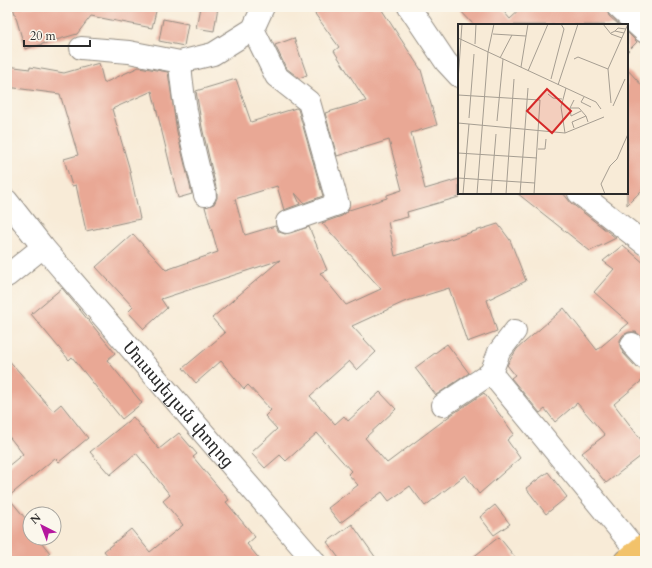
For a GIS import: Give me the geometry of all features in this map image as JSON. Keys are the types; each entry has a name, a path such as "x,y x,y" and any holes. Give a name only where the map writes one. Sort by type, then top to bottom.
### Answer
{"street":[{"path":"81,48 129,52 180,62 214,54 253,29 263,7"},
{"path":"409,7 446,62 458,75"},
{"path":"618,7 645,32"},
{"path":"253,29 276,76 308,102 338,204 287,222"},
{"path":"180,62 182,90 188,126 205,195"},
{"path":"580,194 645,244"},
{"name":"Մուսայելյան փողոց","path":"7,201 43,247 314,561"},
{"path":"7,276 43,247"},
{"path":"443,405 491,373 498,352 515,331"},
{"path":"491,373 636,552"}],"building":[{"path":"13,7 157,7 152,28 91,16 77,34 25,49"},
{"path":"200,7 218,7 214,31 196,28"},
{"path":"310,7 380,7 421,70 437,125 411,133 425,189 458,179 459,197 407,212 408,217 388,222 395,256 498,224 510,240 526,281 487,300 497,331 467,342 449,288 404,302 352,326 376,352 357,370 349,361 310,396 335,424 344,416 348,421 380,392 396,409 365,438 387,463 451,415 484,393 514,434 507,440 520,458 479,494 465,475 425,506 410,486 389,501 382,492 340,523 328,508 358,485 348,474 351,471 317,433 286,461 280,455 265,468 251,453 277,429 265,416 271,410 248,385 244,389 221,361 196,383 183,368 225,333 212,318 280,260 161,299 167,308 144,329 128,312 133,307 96,267 133,234 166,270 218,252 205,207 214,204 217,198 217,192 202,127 196,91 236,79 251,122 296,108 298,109 323,196 304,203 295,193 300,204 284,210 277,186 235,199 245,235 275,226 279,232 285,234 309,227 327,270 320,273 346,305 381,289 322,223 342,216 349,210 387,198 387,195 402,190 389,140 337,156 325,113 366,101 334,51 339,47"},
{"path":"457,7 500,7 510,19 523,7 606,7 609,16 618,24 473,24"},
{"path":"636,7 645,7 645,15"},
{"path":"163,19 188,24 184,46 159,41"},
{"path":"628,33 637,42 628,51"},
{"path":"294,38 307,75 299,78 286,68 275,45"},
{"path":"99,63 104,83 139,67 168,72 177,132 192,194 178,198 152,91 112,109 129,167 140,219 86,231 76,185 72,186 64,159 78,155 60,94 7,87 7,66 30,69 30,67 64,73"},
{"path":"628,70 645,89 645,187 627,205"},
{"path":"518,194 564,194 571,203 616,238 590,251"},
{"path":"623,245 645,264 645,340 636,332 629,332 623,335 620,340 620,346 623,353 636,367 645,370 645,378 614,404 645,445 645,453 606,483 582,453 605,435 577,403 555,422 545,409 540,413 511,378 515,375 507,365 517,349 564,308 597,350 629,323 594,292 614,269 603,261"},
{"path":"62,288 115,353 107,360 142,403 122,419 72,357 69,360 31,314"},
{"path":"447,344 469,373 436,395 415,368"},
{"path":"7,358 53,411 61,404 88,438 59,462 55,458 8,497 22,514 22,546 44,546 50,553 41,561 7,561 7,467 23,454 7,434"},
{"path":"133,417 159,449 179,433 197,454 193,457 229,500 226,502 255,537 247,544 261,561 112,561 104,551 131,529 150,552 183,525 163,501 170,495 136,453 110,475 90,452"},
{"path":"548,472 567,497 546,514 526,488"},
{"path":"495,505 510,524 494,535 480,517"},
{"path":"352,524 378,561 341,561 327,542"},
{"path":"499,537 518,561 468,561"}]}
